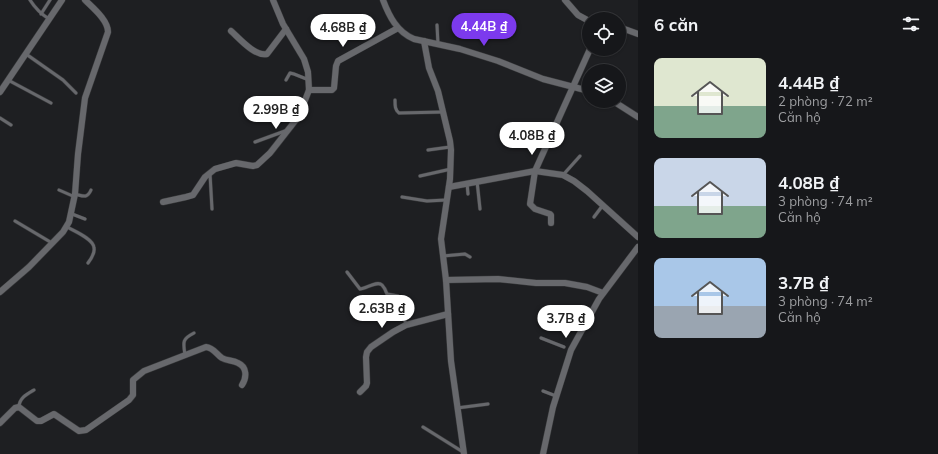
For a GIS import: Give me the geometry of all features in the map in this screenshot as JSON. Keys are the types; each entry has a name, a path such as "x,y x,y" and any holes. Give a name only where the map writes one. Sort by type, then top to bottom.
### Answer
{"street":[{"path":"0,92 62,0"},
{"path":"0,292 67,227 72,214 75,196 78,147 85,98 108,32 108,26 85,0"},
{"path":"163,202 177,200 193,195 204,177 215,169 236,163 253,166 257,165 265,158 299,116 309,90 309,80 304,59 286,29 273,0"},
{"path":"383,0 390,16 398,28 408,36 479,55 543,79 582,90"},
{"path":"565,0 578,15 582,17"},
{"path":"309,90 332,90 334,88 336,66 338,61 398,28"},
{"path":"231,31 256,53 262,55 267,54 286,29"},
{"path":"626,30 638,34"},
{"path":"424,41 427,60 438,91 450,147 451,169 442,232 443,256 451,361 464,453"},
{"path":"551,223 550,214 535,209 530,204 535,171 587,56"},
{"path":"624,108 638,117"},
{"path":"448,187 535,171 563,175 574,181 638,237"},
{"path":"543,454 556,396 570,350 592,310 638,247"},
{"path":"446,280 498,279 536,283 565,283 587,287 603,294"},
{"path":"360,392 367,383 367,352 393,332 406,325 448,314"},
{"path":"0,423 19,407 37,421 41,421 54,414 74,428 83,431 129,400 132,395 133,380 144,371 202,348 210,348 222,358 238,363 242,366 246,373 246,378 242,385"}],"lane":[{"path":"30,0 41,14 49,19"},
{"path":"41,14 50,0"},
{"path":"437,25 438,44"},
{"path":"26,54 63,80 76,93"},
{"path":"286,80 290,73 309,80"},
{"path":"8,80 51,102"},
{"path":"395,100 396,111 399,113 443,112"},
{"path":"0,118 11,126"},
{"path":"255,142 287,131"},
{"path":"428,150 450,147"},
{"path":"563,175 580,156"},
{"path":"420,176 451,169"},
{"path":"210,172 212,209"},
{"path":"477,181 480,209"},
{"path":"467,183 468,194"},
{"path":"59,190 75,196 87,196 91,190"},
{"path":"402,197 427,201 446,200"},
{"path":"594,217 603,205"},
{"path":"72,214 85,219"},
{"path":"15,221 52,243"},
{"path":"67,227 90,240 93,244 93,253 88,263"},
{"path":"443,256 465,254 470,257"},
{"path":"347,272 360,289 364,289 379,283 382,285 387,294 398,296 406,325"},
{"path":"185,355 184,341 194,333"},
{"path":"541,338 564,347"},
{"path":"19,407 19,403 22,398 34,390"},
{"path":"543,391 556,396"},
{"path":"457,408 488,404"},
{"path":"423,427 464,453"}]}
